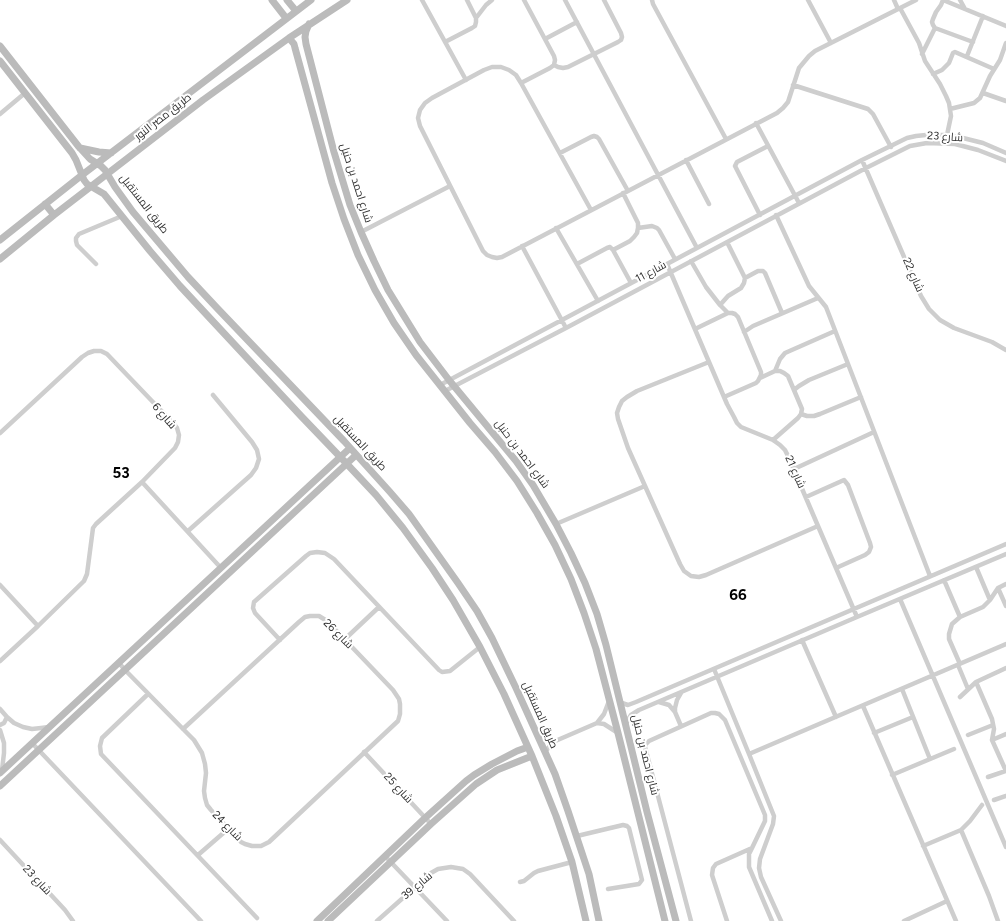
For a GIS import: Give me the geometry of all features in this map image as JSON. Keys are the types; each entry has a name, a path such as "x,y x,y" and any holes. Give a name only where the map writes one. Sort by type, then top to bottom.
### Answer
{"street":[{"path":"272,0 286,18"},
{"path":"287,0 296,11"},
{"name":"طريق مصر النور","path":"0,240 97,163 311,0"},
{"name":"طريق مصر النور","path":"0,259 202,100 309,24 347,0"},
{"path":"422,0 466,80"},
{"path":"466,0 476,18"},
{"path":"445,42 475,26 476,18 492,0"},
{"path":"521,83 550,68 554,65 555,60 524,0"},
{"path":"565,0 697,248"},
{"path":"554,65 563,68 568,67 618,42 622,37 604,0"},
{"path":"652,0 726,139"},
{"path":"808,0 831,43"},
{"path":"894,0 918,43 925,61 944,90 951,116 947,135"},
{"path":"591,210 521,83 516,75 510,70 501,67 492,67 484,70 425,103 420,110 418,118 420,126 483,251 492,257 502,257 777,112 788,102 799,68 815,52 916,0"},
{"path":"973,42 935,28 932,22 943,0 1006,26"},
{"path":"960,0 965,9"},
{"path":"967,56 983,16"},
{"path":"545,39 577,22"},
{"name":"شارع احمد بن حنبل","path":"309,24 306,31 306,44 342,179 361,232 374,261 399,308 420,342 451,383 516,461 556,524 585,583 597,614 606,645 647,812 676,921"},
{"path":"922,54 935,28"},
{"name":"شارع احمد بن حنبل","path":"289,38 292,40 296,48 332,183 344,219 358,255 375,290 394,323 416,355 517,481 537,512 571,579 596,649 665,921"},
{"path":"950,109 974,103 980,98 988,80 1000,60 1006,43"},
{"name":"طريق المستقبل","path":"0,46 79,148 90,159 101,166 133,212 188,277 356,454 390,492 409,514 454,577 477,611 492,638 545,752 577,836 589,874 600,921"},
{"path":"933,74 946,67 954,52 967,56 994,69"},
{"path":"0,61 72,153 87,184 104,194 180,286 376,495 419,549 453,600 480,647 504,694 528,747 556,816 572,862 586,921"},
{"path":"793,85 868,108 891,146"},
{"path":"983,93 1006,101"},
{"path":"0,114 25,94"},
{"path":"756,123 799,203"},
{"name":"شارع 23","path":"862,160 908,138 926,135 947,135 971,140 983,143 1006,153"},
{"path":"560,153 591,137 594,136 599,139 625,192 638,223 637,233 634,237 630,241 613,250"},
{"path":"128,140 137,152"},
{"name":"شارع 23","path":"866,168 902,149 927,143 967,146 1006,161"},
{"path":"760,214 735,166 737,162 768,146"},
{"path":"72,153 79,148 111,153"},
{"path":"686,160 709,204"},
{"name":"شارع 11","path":"442,388 466,371 862,160"},
{"name":"شارع 22","path":"862,160 921,296 929,310 940,320 954,328 992,342 1006,350"},
{"name":"شارع 11","path":"442,388 451,383 470,378 866,168"},
{"path":"361,232 450,186"},
{"path":"111,202 120,194"},
{"path":"45,204 54,215"},
{"path":"776,215 805,280 826,308 930,576"},
{"path":"96,264 77,244 76,238 79,234 122,216"},
{"path":"638,228 652,226 660,230 675,259"},
{"path":"556,228 598,301"},
{"path":"720,305 728,296 741,288 745,278 727,242"},
{"path":"522,246 566,328"},
{"path":"577,264 607,248 610,248 613,250 630,284"},
{"path":"691,261 706,287 728,314"},
{"name":"شارع 21","path":"667,264 724,397 737,423 741,427 774,440 785,450 857,617"},
{"path":"745,278 758,271 763,271 782,313"},
{"path":"744,332 753,326 818,298"},
{"path":"695,329 728,314 735,314 738,317 761,372 760,378"},
{"path":"775,371 780,359 785,353 835,331"},
{"name":"شارع 6","path":"0,433 88,352 101,351 107,354 173,423 177,428 179,435 175,448 142,482 96,524 92,532 86,578 84,581 0,661"},
{"path":"709,362 627,397 618,407 617,413 628,448 684,571 691,576 699,577 706,575 818,526"},
{"path":"794,390 809,380 848,364"},
{"path":"466,371 470,378"},
{"path":"724,397 756,383 760,378 775,371 780,371 788,376 802,409 801,414 774,440"},
{"path":"188,531 251,475 256,468 258,459 257,450 252,442 214,395"},
{"path":"801,414 814,416 861,397"},
{"path":"794,469 874,432"},
{"path":"1,772 350,448"},
{"path":"0,786 356,454"},
{"path":"806,497 844,480 848,485 870,543 870,547 869,552 865,555 836,568"},
{"path":"142,482 221,568"},
{"path":"556,524 645,486"},
{"path":"620,701 628,704 636,702 1006,544"},
{"path":"280,640 255,613 253,604 256,599 310,553 321,552 331,557 435,667 442,672 450,671 480,647"},
{"path":"626,726 631,715 639,710 1006,554"},
{"path":"976,567 990,600"},
{"path":"210,578 216,584"},
{"path":"944,580 960,617"},
{"path":"968,689 949,639 952,624 960,617 983,607 998,588 1006,584"},
{"path":"0,585 38,626"},
{"path":"998,588 1006,606"},
{"path":"900,599 1006,847"},
{"path":"345,639 379,607"},
{"name":"شارع 26","path":"183,729 302,620 315,615 325,619 397,694 400,704 398,721 364,752"},
{"path":"802,640 836,717"},
{"path":"596,649 606,645"},
{"path":"749,754 1006,645"},
{"name":"شارع 24","path":"119,663 200,748 205,764 206,773 204,792 207,805 241,842 250,846 266,844 276,836 364,752"},
{"path":"960,697 976,682 1006,668"},
{"path":"714,669 774,816 773,824 760,859 759,868 761,877 781,921"},
{"path":"976,682 993,724 994,729 992,740 1006,771 988,777"},
{"path":"504,694 516,688"},
{"path":"902,689 930,759"},
{"path":"675,712 676,704 681,693"},
{"path":"148,694 102,738 100,746 101,754 257,918"},
{"path":"545,752 554,742 596,722 604,714 609,699"},
{"path":"636,702 639,710"},
{"path":"659,702 668,705 675,712 681,726"},
{"path":"863,706 956,921"},
{"path":"0,709 14,723 23,727 32,729 51,726"},
{"path":"691,921 645,745 649,741 711,713 719,714 725,720 765,815 765,821 752,848 749,867 772,921"},
{"path":"0,725 4,723 7,717"},
{"path":"874,733 913,717"},
{"path":"596,722 608,726 618,733"},
{"path":"968,735 993,724"},
{"path":"0,730 4,743 4,762 1,772"},
{"path":"992,740 1006,734"},
{"path":"540,741 554,742"},
{"path":"32,743 201,921"},
{"path":"317,921 425,818 474,774 499,760 528,747"},
{"path":"892,775 954,749"},
{"name":"شارع 25","path":"364,752 431,824"},
{"path":"328,921 431,824 483,778 503,767 532,756"},
{"path":"994,800 1006,796"},
{"path":"923,846 960,830 970,822 982,805"},
{"path":"556,816 568,811"},
{"path":"638,814 647,812"},
{"path":"577,836 623,825 629,828 642,879 641,882 639,884 608,890"},
{"path":"198,855 228,829"},
{"path":"960,830 989,896 998,921"},
{"name":"شارع 23","path":"0,840 65,910 73,921"},
{"path":"727,921 712,875 713,868 716,864 752,848"},
{"path":"385,856 447,921"},
{"path":"520,882 524,881 538,871 572,862"},
{"name":"شارع 39","path":"377,921 431,873 446,867 459,868 474,876 513,920"},
{"path":"904,921 947,901"}],"district":[{"name":"53","path":"121,474"},
{"name":"66","path":"738,596"}]}
